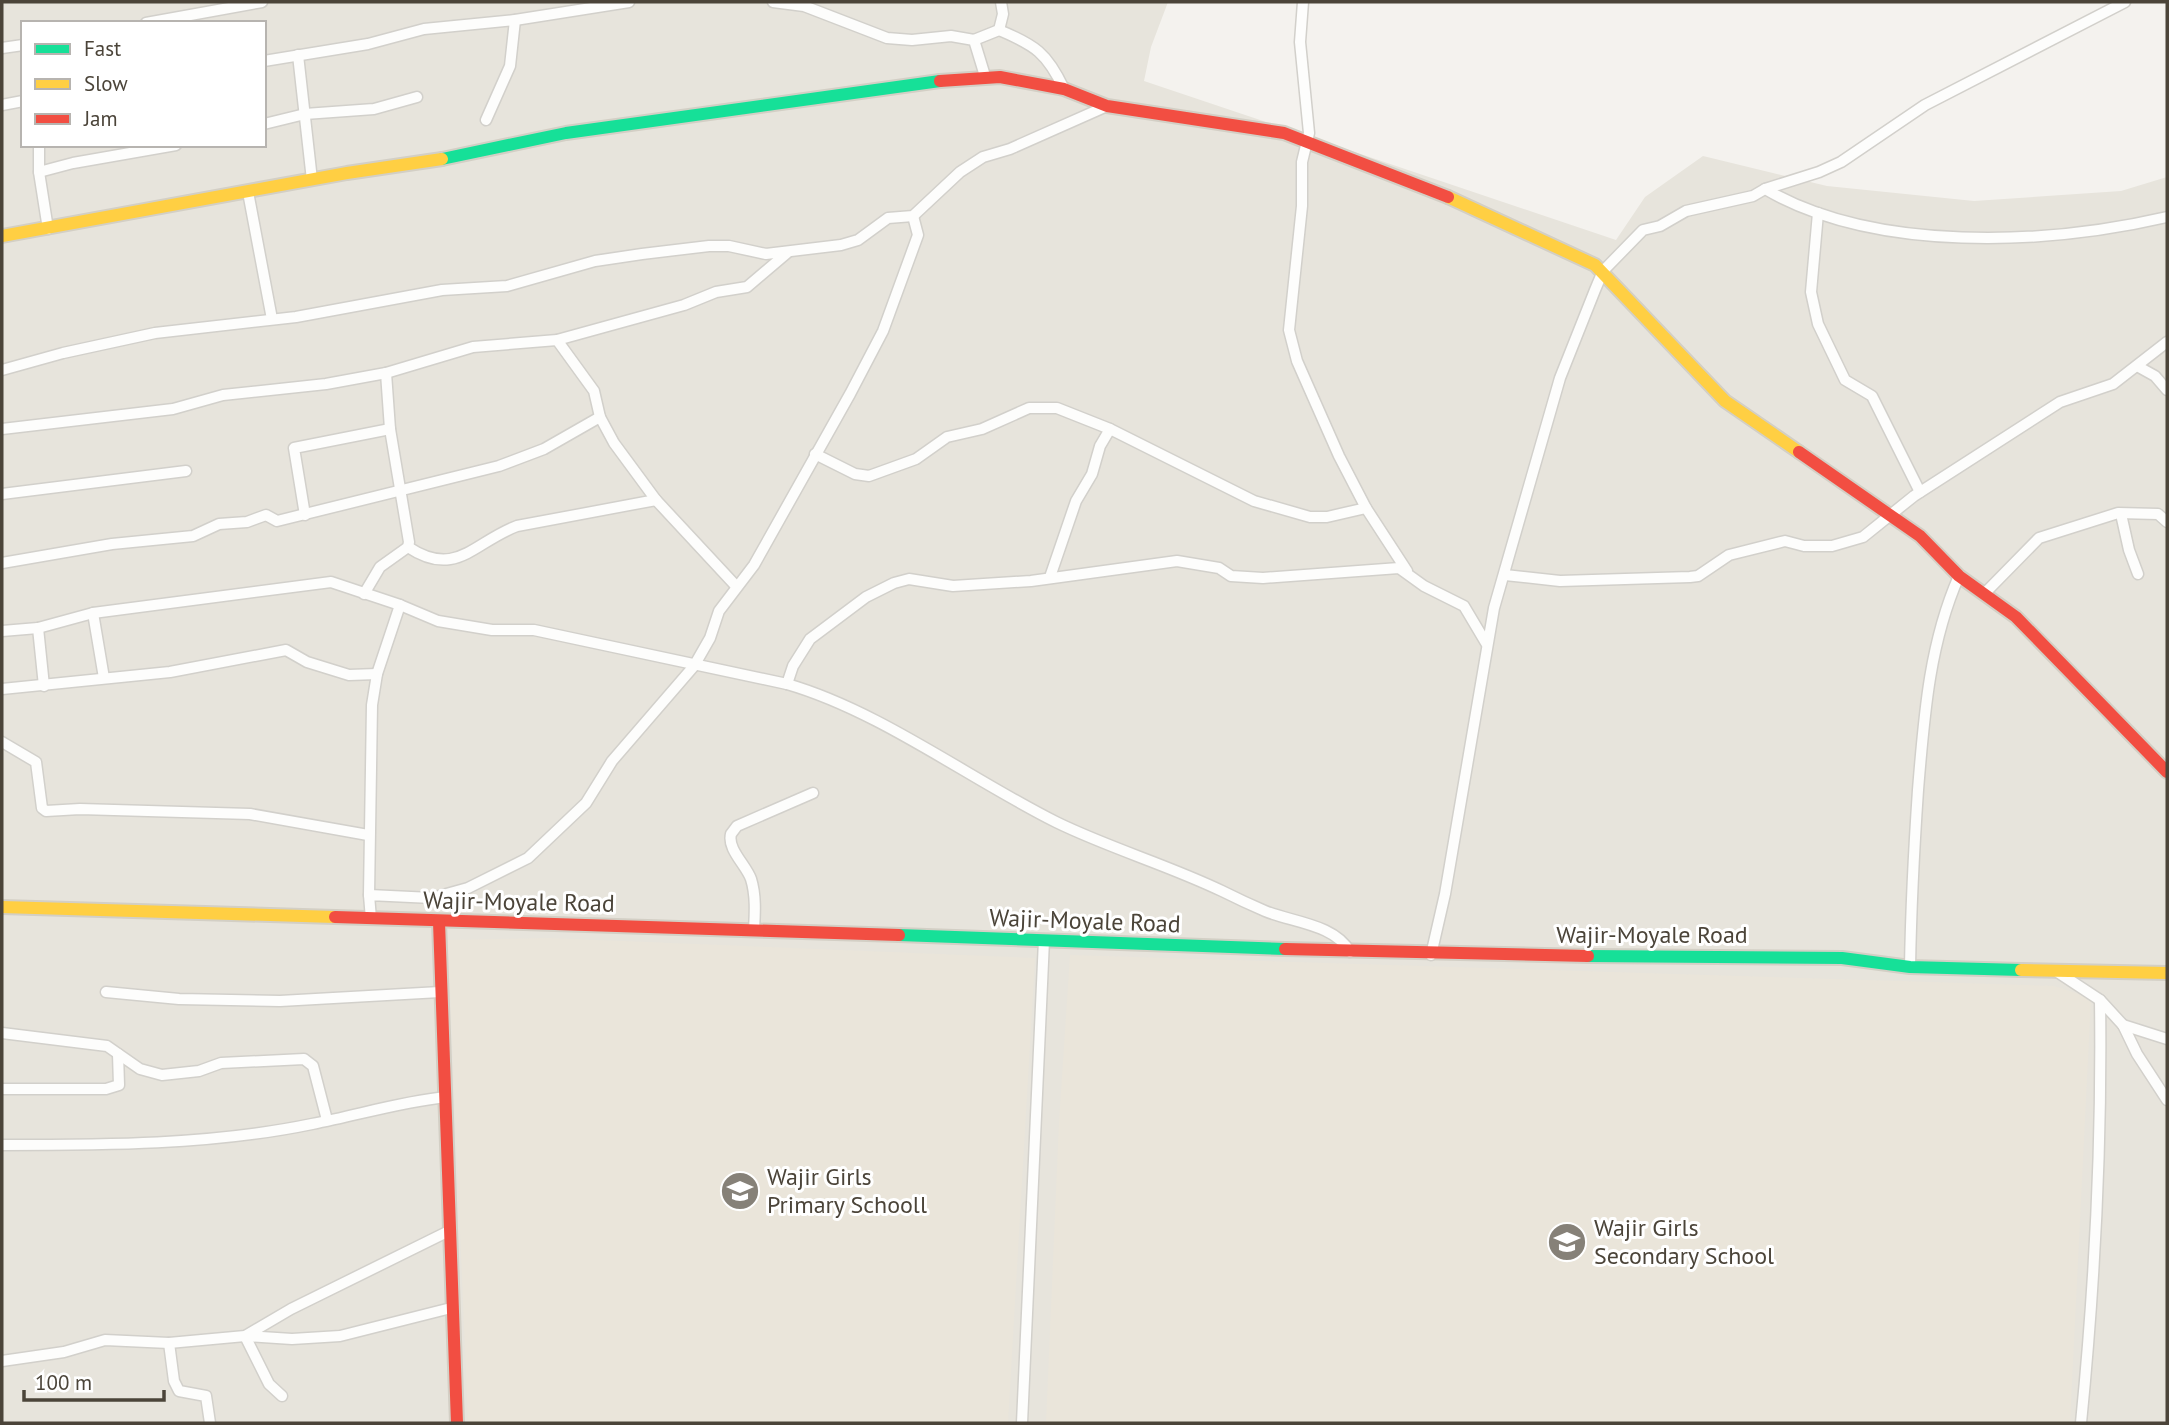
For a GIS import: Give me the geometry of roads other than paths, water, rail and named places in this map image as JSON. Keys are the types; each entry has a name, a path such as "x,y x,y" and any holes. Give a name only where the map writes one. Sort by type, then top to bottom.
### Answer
{"street":[{"path":"157,21 262,2"},
{"path":"266,61 368,44 424,29 515,20 601,3 629,2"},
{"path":"774,2 804,6 887,38 912,40 951,36 974,40 999,30 1031,43 1051,61 1065,89"},
{"path":"999,30 1003,14 1001,2"},
{"path":"1303,2 1300,42 1309,128 1305,142 1289,330 1297,361 1339,456 1366,508 1407,571 1424,586 1464,606 1486,643"},
{"path":"1431,955 1445,894 1486,643 1528,483 1560,378 1603,271 1643,230 1660,226 1686,211 1753,196 1765,189 1841,162 1926,105 2125,2"},
{"path":"486,120 510,66 515,20"},
{"path":"974,40 985,76"},
{"path":"2,48 21,45"},
{"path":"298,55 312,180"},
{"path":"2,236 312,180 465,156 566,133 985,76 1065,89 1107,106 1284,133 1442,194 1524,230 1603,271 1725,401 1920,536 1959,576 2016,617 2167,772"},
{"path":"266,124 305,114 374,109 417,97"},
{"path":"2,105 21,101"},
{"path":"2,370 155,333 296,317 442,290 507,286 595,261 709,246 729,246 766,254 849,243 888,218 913,216 953,178 983,158 1010,149 1107,106"},
{"path":"39,147 39,172 47,229"},
{"path":"39,172 73,163 165,147"},
{"path":"1765,189 1792,205 1818,214 1910,232 1998,237 2107,229 2167,217"},
{"path":"248,192 272,319"},
{"path":"1818,214 1811,292 1818,324 1845,380 1872,396 1920,492"},
{"path":"369,895 432,898 468,888 528,858 586,803 612,761 694,666 710,638 719,611 754,565 883,331 918,235 913,216"},
{"path":"2,429 173,409 223,395 326,384 386,373 473,347 557,340 684,305 716,292 747,287 788,253"},
{"path":"557,340 594,391 600,417 614,443 656,500 736,586"},
{"path":"1505,575 1560,581 1698,576 1729,555 1785,541 1814,546 1848,542 1863,537 1920,492 2060,402 2113,384 2167,342"},
{"path":"2137,366 2155,376 2167,390"},
{"path":"386,373 390,429 408,547 426,559 444,562 470,554 495,534 517,526 656,500"},
{"path":"815,454 855,474 880,474 916,459 947,438 982,429 1029,408 1058,408 1110,429 1254,501 1310,517 1327,517 1366,508"},
{"path":"2,563 112,544 192,536 219,524 247,522 266,515 277,521 400,492 499,466 533,453 600,417"},
{"path":"305,515 293,449 390,429"},
{"path":"1050,577 1076,501 1092,474 1100,446 1110,429"},
{"path":"2,494 186,471"},
{"path":"1984,594 2039,538 2122,514 2158,514 2167,522"},
{"path":"2122,514 2129,550 2138,574"},
{"path":"364,594 380,568 408,547"},
{"path":"787,684 798,657 810,639 840,615 894,583 909,579 953,586 1031,581 1177,561 1219,568 1231,576 1263,578 1391,568 1407,571"},
{"path":"1910,967 1911,894 1928,675 1944,609 1959,576"},
{"path":"2,631 37,628 93,613 331,582 438,621 492,630 534,630 581,643 640,650 694,666 787,684 813,691 875,720 1058,823 1155,861 1268,913 1315,927 1343,942 1350,952"},
{"path":"371,919 368,835 372,705 377,674 400,605"},
{"path":"93,613 104,678"},
{"path":"37,628 44,686"},
{"path":"2,689 183,670 286,650 307,662 349,675 377,674"},
{"path":"2,742 36,762 42,808 46,811 80,809 250,814 368,835"},
{"path":"754,929 755,903 751,878 732,845 731,834 737,827 813,793"},
{"name":"Wajir-Moyale Road","path":"2,907 439,922 754,929 1431,955 1842,958 1910,967 2167,973"},
{"path":"439,922 440,992 451,1187 449,1231 457,1423"},
{"path":"1022,1423 1044,940"},
{"path":"2056,971 2100,1000 2123,1025 2137,1054 2167,1100"},
{"path":"106,992 179,999 280,1001 440,992"},
{"path":"2081,1423 2096,1260 2102,1123 2100,1000"},
{"path":"2123,1025 2167,1039"},
{"path":"2,1033 107,1046 140,1069 162,1075 199,1071 222,1063 304,1059 313,1066 327,1120"},
{"path":"2,1089 106,1089 119,1086 118,1054"},
{"path":"2,1145 217,1138 327,1120 382,1106 397,1108 410,1101 446,1097"},
{"path":"245,1336 292,1309 449,1231"},
{"path":"2,1361 64,1352 105,1340 169,1343 245,1336 292,1339 340,1336 451,1308"},
{"path":"245,1336 269,1384 282,1396"},
{"path":"169,1343 179,1391 206,1396 210,1423"}],"place":[{"name":"Wajir Girls Primary Schooll","path":"740,1191"},
{"name":"Wajir Girls Secondary School","path":"1567,1242"}]}
